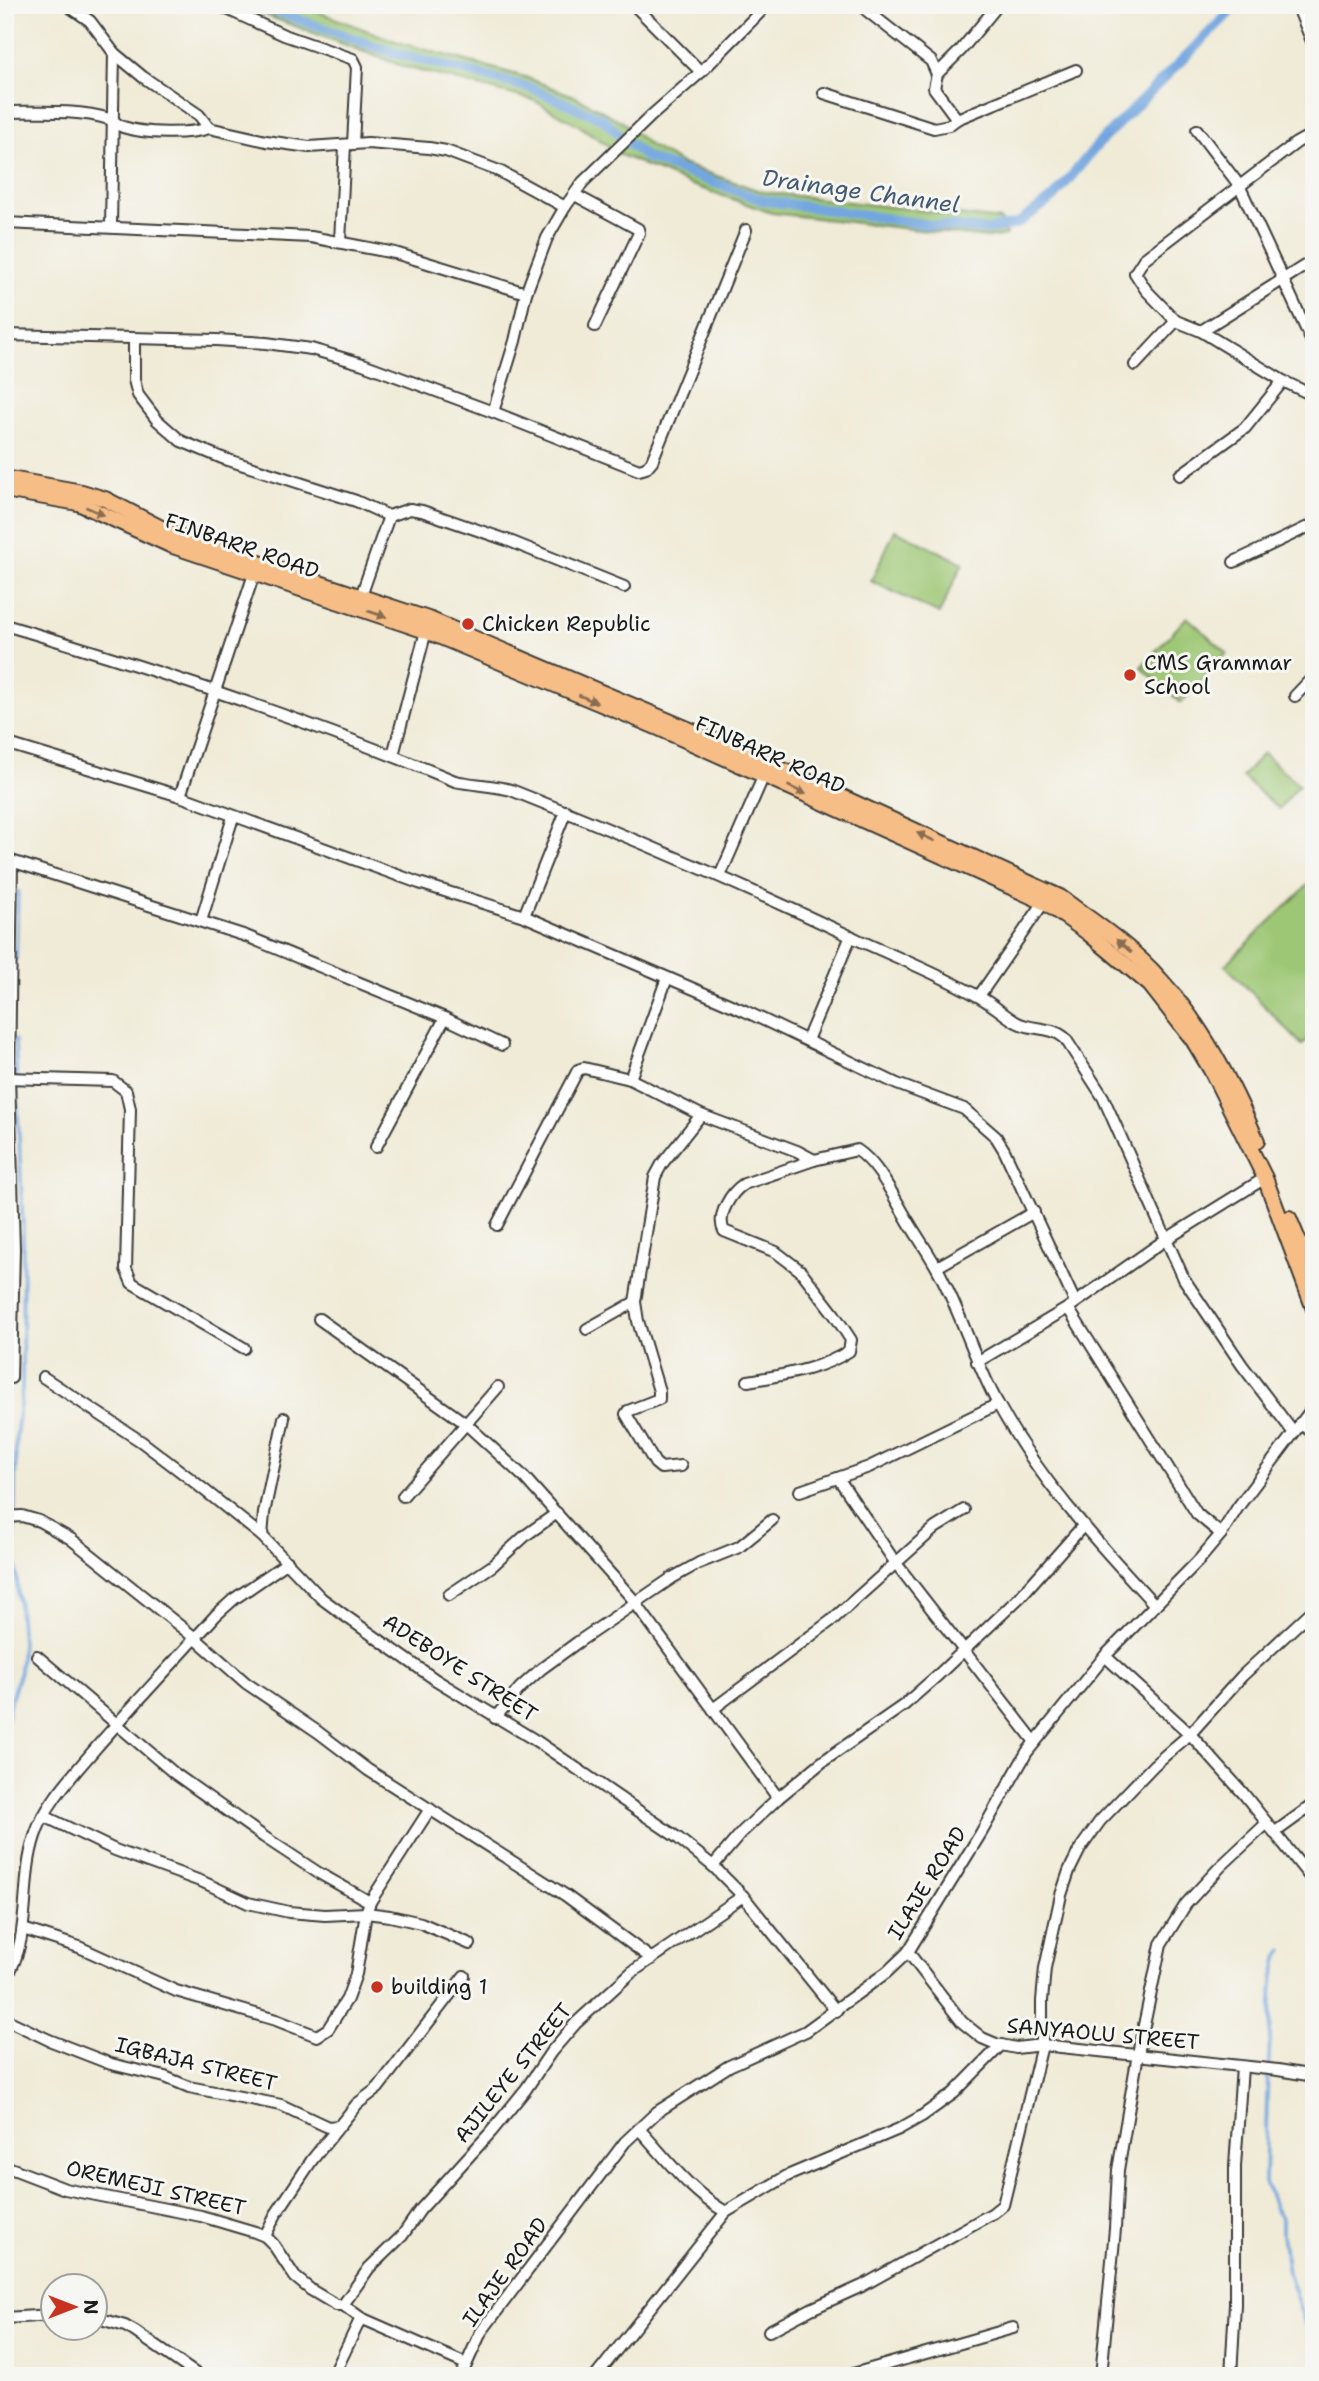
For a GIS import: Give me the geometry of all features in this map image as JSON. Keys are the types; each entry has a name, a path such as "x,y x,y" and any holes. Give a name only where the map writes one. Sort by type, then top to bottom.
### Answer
{"main road":[{"name":"FINBARR ROAD","path":"5,478 93,495 175,534 431,620 1044,902 1088,933 1150,985 1193,1040 1265,1178 1314,1309"},
{"name":"FINBARR ROAD","path":"5,490 78,503 170,545 509,658 768,763 1060,897 1097,923 1159,977 1182,1006 1221,1066 1273,1177 1314,1278"}],"street":[{"path":"67,5 90,21 114,52 143,77 199,116 209,128"},
{"path":"218,5 284,35 353,59 357,67 340,242"},
{"path":"634,5 701,72"},
{"path":"493,412 515,341 526,293 547,238 565,207 583,182 620,145 701,72 767,5"},
{"path":"957,119 934,88 937,75 998,5"},
{"path":"1297,5 1314,46"},
{"path":"866,10 922,52 931,61 937,75"},
{"path":"111,226 114,52"},
{"path":"824,93 934,128 949,125 957,119 1076,70"},
{"path":"5,112 78,114 111,119 118,126 145,131 198,132 209,128 266,141 309,147 349,144 408,146 446,152 499,171 565,207"},
{"path":"1197,130 1239,186 1314,346"},
{"path":"1314,133 1296,143 1144,258 1135,273 1146,290 1176,321 1201,331 1283,381 1314,396"},
{"path":"575,195 638,229 639,233 595,326"},
{"path":"5,236 6,223 311,237 441,266 526,293"},
{"path":"5,335 267,343 311,349 363,364 639,470 646,468 652,461 746,230"},
{"path":"1201,331 1314,260"},
{"path":"1135,365 1176,321"},
{"path":"134,339 134,380 138,395 157,421 181,441 222,458 356,501 389,516 410,509 422,511 507,540 624,587"},
{"path":"1180,475 1245,428 1283,381"},
{"path":"361,596 389,516"},
{"path":"1234,562 1314,524"},
{"path":"180,796 254,574"},
{"path":"5,625 215,691 455,780 471,785 494,785 566,811 720,876 851,936 979,996 1028,1027 1049,1028 1065,1038 1103,1097 1184,1279 1242,1365 1297,1427 1314,1434"},
{"path":"393,755 426,631"},
{"path":"1295,696 1314,676"},
{"path":"5,743 180,796 419,883 524,916 807,1040 897,1084 964,1110 996,1137 1034,1212 1072,1305 1197,1514 1221,1534"},
{"path":"720,876 764,775"},
{"path":"524,916 566,811"},
{"path":"201,920 233,817"},
{"path":"11,1378 9,1298 13,1078 9,860 201,920 445,1018 502,1045"},
{"path":"979,996 1044,902"},
{"path":"807,1040 851,936"},
{"path":"630,1079 667,978"},
{"path":"376,1147 445,1018"},
{"path":"497,1225 578,1070 584,1068 630,1079 701,1115 814,1160"},
{"path":"13,1078 113,1081 126,1091 130,1109 128,1276 132,1283 244,1348"},
{"path":"681,1466 660,1468 627,1420 628,1410 659,1399 635,1302 655,1177 662,1164 701,1115"},
{"path":"748,1381 788,1374 836,1358 851,1348 850,1340 834,1314 795,1265 776,1252 724,1231 721,1227 723,1213 735,1189 744,1184 814,1160 857,1150 888,1187 937,1267 998,1405 1047,1482 1082,1527 1155,1605"},
{"path":"977,1362 1072,1305 1165,1240 1265,1178"},
{"path":"937,1267 1034,1212"},
{"path":"587,1329 635,1302"},
{"path":"319,1319 466,1423 524,1477 636,1604 778,1798"},
{"name":"ADEBOYE STREET","path":"43,1377 142,1442 262,1536 321,1598 436,1680 538,1742 678,1838 713,1866 743,1896 836,2011"},
{"path":"403,1496 498,1387"},
{"path":"800,1491 869,1467 998,1405"},
{"name":"ILAJE ROAD","path":"461,2376 481,2332 625,2142 657,2112 729,2066 806,2031 836,2011 887,1972 908,1952 981,1833 1007,1783 1035,1742 1105,1656 1221,1534 1238,1507 1314,1406"},
{"path":"262,1536 264,1513 284,1418"},
{"path":"838,1478 895,1563 1035,1742"},
{"path":"713,1709 832,1620 935,1528 964,1510"},
{"path":"449,1595 492,1566 526,1535 557,1513"},
{"path":"7,1517 22,1516 53,1527 71,1539 195,1638 246,1684 318,1732 368,1770 565,1895 652,1959"},
{"path":"495,1718 520,1688 541,1669 672,1578 738,1547 772,1520"},
{"path":"713,1866 742,1832 778,1798 822,1762 904,1705 964,1651 1020,1597 1082,1527"},
{"path":"5,1980 13,1968 23,1929 30,1857 44,1816 76,1771 215,1615 288,1562"},
{"path":"769,2331 862,2286 993,2214 1003,2205 1042,2045 1045,1968 1069,1871 1080,1849 1100,1821 1154,1765 1190,1734 1242,1676 1314,1609"},
{"path":"37,1656 174,1773 368,1908 421,1923 470,1944"},
{"path":"1105,1656 1190,1734 1243,1793 1314,1882"},
{"path":"1274,1833 1314,1804"},
{"path":"23,1929 79,1947 177,1991 276,2020 317,2036 328,2029 347,1999 356,1974 368,1908 430,1809"},
{"path":"44,1816 115,1850 203,1882 248,1903 289,1912 325,1915 368,1908"},
{"path":"1101,2376 1118,2170 1161,1944 1186,1904 1220,1867 1266,1824"},
{"name":"AJILEYE STREET","path":"343,2305 369,2268 402,2236 420,2210 500,2121 576,2023 632,1972 743,1896"},
{"name":"SANYAOLU STREET","path":"908,1952 962,2022 982,2038 1001,2045 1016,2048 1042,2045 1138,2054 1314,2076"},
{"path":"265,2236 293,2188 339,2126 357,2104 378,2088 464,1976"},
{"name":"IGBAJA STREET","path":"5,2018 50,2040 111,2064 165,2077 189,2087 281,2105 328,2127 339,2126"},
{"path":"596,2376 726,2212 787,2176 899,2129 922,2116 954,2093 1001,2045"},
{"path":"1231,2376 1235,2304 1235,2166 1247,2067"},
{"path":"639,2129 694,2190 726,2212"},
{"name":"OREMEJI STREET","path":"5,2166 65,2189 201,2216 265,2236 303,2284 336,2305 343,2305 361,2318 466,2364"},
{"path":"5,2318 38,2316"},
{"path":"333,2376 361,2318"},
{"path":"108,2322 134,2330 199,2376"},
{"path":"846,2376 877,2371 1013,2328"}],"green space":[{"path":"238,5 300,5 398,42 525,77 576,97 623,122 649,145 682,164 763,192 1001,220 1006,235 988,238 772,213 689,184 623,156 578,125 533,100 405,67"},
{"path":"895,530 963,563 939,614 871,581"},
{"path":"1187,617 1227,653 1181,703 1141,667"},
{"path":"1263,753 1299,785 1279,809 1242,777"},
{"path":"1314,879 1314,1034 1302,1045 1225,965"}],"waterway":[{"name":"Drainage Channel","path":"258,5 394,53 530,88 603,119 647,158 762,200 931,225 988,230 1017,224 1054,197 1099,143 1237,5"},
{"path":"16,959 18,891"},
{"path":"5,1731 9,1706 20,1671 22,1642 14,1545 16,1437 22,1389 23,1230 15,1040"},
{"path":"1283,1950 1279,1955 1273,1980 1265,2182 1275,2209 1282,2219 1288,2273 1306,2326 1314,2328"}],"place":[{"name":"Chicken Republic","path":"468,624"},
{"name":"CMS Grammar School","path":"1130,675"},
{"name":"building 1","path":"377,1987"}]}
